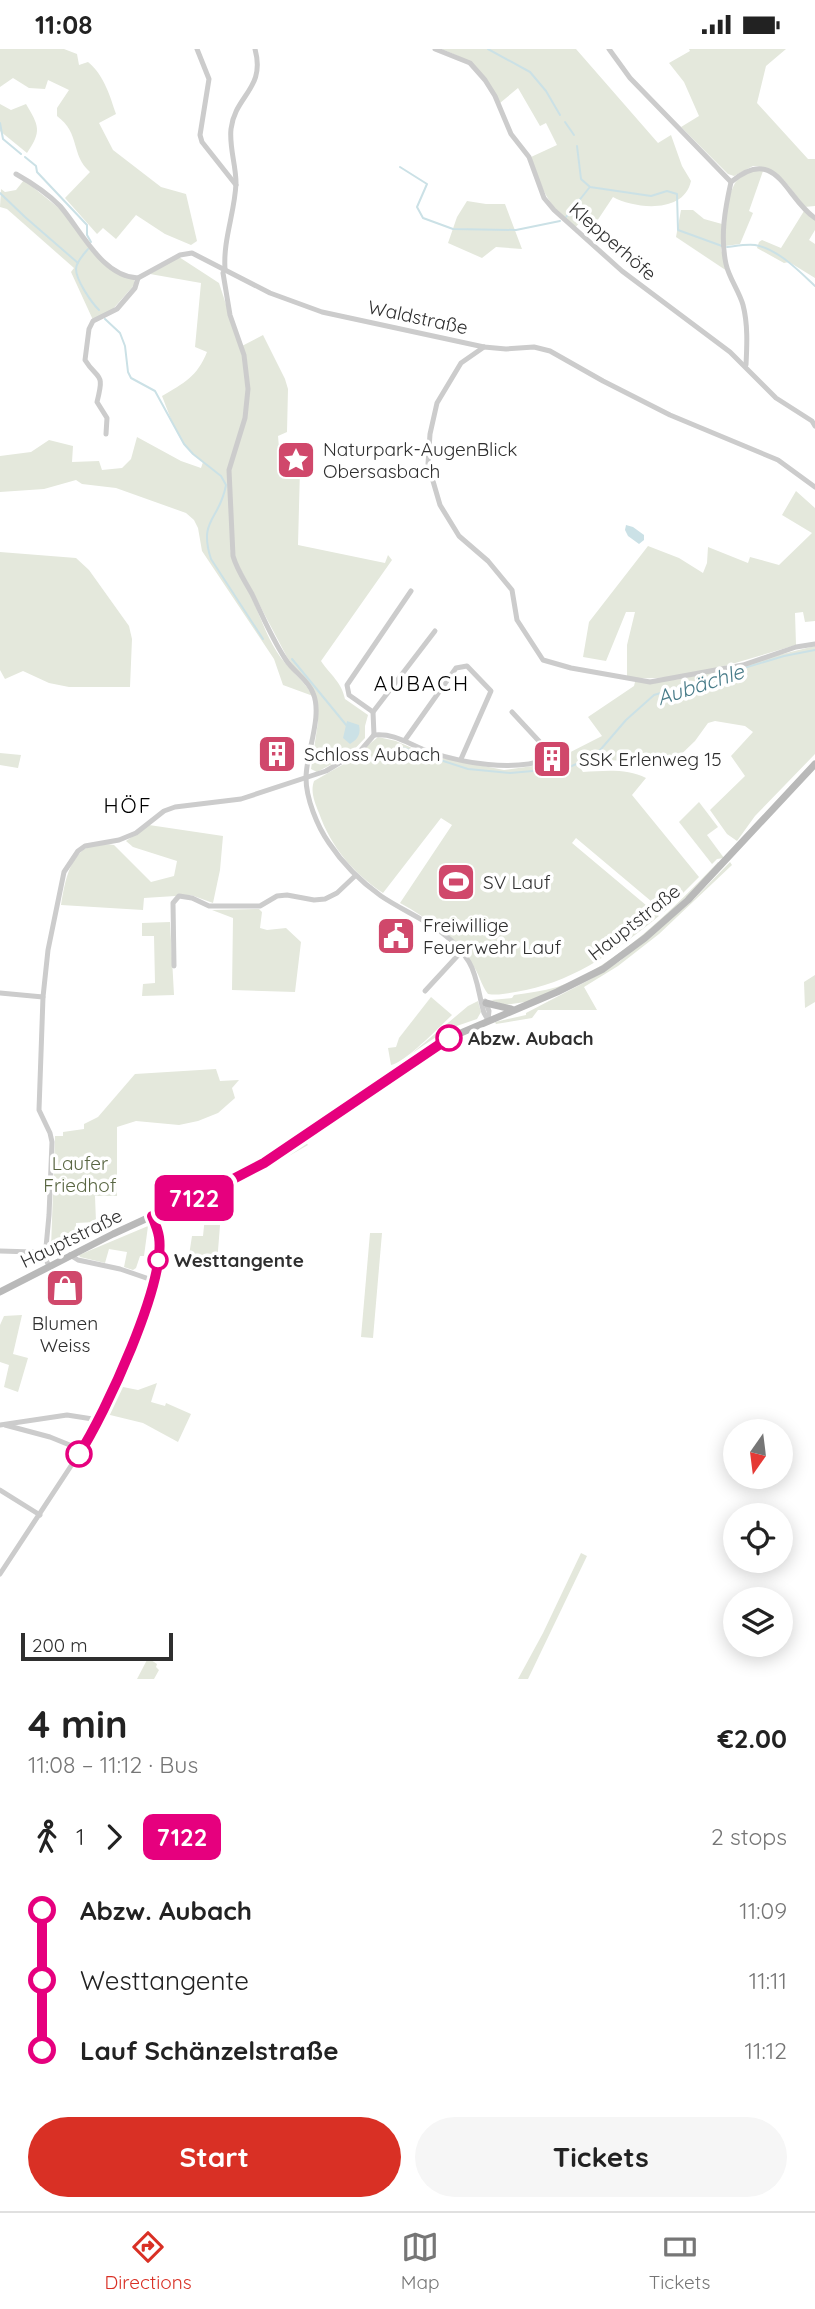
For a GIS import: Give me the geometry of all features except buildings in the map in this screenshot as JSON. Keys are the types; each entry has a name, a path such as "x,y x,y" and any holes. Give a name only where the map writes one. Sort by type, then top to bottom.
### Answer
{"main road":[{"name":"Hauptstraße","path":"0,1292 264,1163 449,1038 580,982 622,955 669,918 725,863 815,764"},
{"path":"486,1003 516,1009"}],"street":[{"path":"198,49 209,79 200,135 202,142 236,185"},
{"path":"255,49 259,64 258,74 235,114 232,127 236,185 224,251 230,315 244,355 248,389 245,418 229,470 233,556 273,639 289,664 314,694 315,723 306,778 310,797 326,839 355,876 382,897 419,916 446,935 470,964 488,1020"},
{"name":"Klepperhöfe","path":"435,49 470,63 485,80 511,134 530,157 544,198 554,210 622,271 746,365 776,398 812,421 815,426"},
{"path":"609,49 630,78 731,182"},
{"path":"746,365 748,340 743,305 726,268 723,247 724,220 731,182 751,169 766,170 786,183 799,205 815,218"},
{"path":"16,174 36,185 59,205 95,252 108,264 123,275 138,278 135,288 117,309 93,321 89,329 85,360 100,377 101,387 97,402 107,418 106,434"},
{"name":"Waldstraße","path":"138,278 187,252 203,257 224,271 270,293 322,312 484,347 534,347 550,351 670,415 778,460 815,487"},
{"path":"484,347 461,363 437,403 429,435 428,464 440,505 459,536 488,561 512,590 517,620 543,660 571,668 650,682 733,667 796,647 815,644"},
{"path":"373,712 349,695 347,685 411,591"},
{"path":"49,1266 45,1258 52,1142 39,1111 43,997 48,950 64,872 78,851 85,846 120,840 136,833 164,811 240,799 326,771 345,761 361,750 374,735 373,712 435,631"},
{"path":"405,740 456,669 467,666 491,691 461,759"},
{"path":"374,735 388,734 429,752 504,767 547,759 550,753 512,712"},
{"path":"174,965 173,903 179,896 192,898 209,906 260,906 276,896 287,895 314,900 325,899 337,893 355,876"},
{"path":"425,991 461,952"},
{"path":"0,993 43,997"},
{"path":"481,995 489,1011 488,1020"},
{"path":"0,1574 82,1450 99,1420 124,1363 155,1281 159,1235 152,1216"},
{"path":"0,1251 33,1252 45,1258"},
{"path":"71,1255 78,1260 120,1269 155,1281"},
{"path":"1,1425 67,1415 99,1420"},
{"path":"1,1425 50,1437 82,1450"},
{"path":"0,1491 40,1515"}],"green space":[{"path":"0,49 64,49 77,54 79,65 88,62 94,67 106,86 116,114 99,123 113,150 161,187 186,194 197,241 191,245 165,234 136,215 116,239 103,228 97,234 65,198 90,172 80,158 69,130 57,116 57,108 69,90 48,80 45,89 29,88 13,78 0,87"},
{"path":"441,49 576,49 658,143 671,135 682,166 691,181 687,192 669,204 658,206 633,204 613,197 597,221 588,212 575,228 557,211 547,196 531,157 557,145 546,123 540,126 518,88 500,103 477,69 462,58"},
{"path":"689,49 786,49 766,66 757,103 808,159 815,159 815,206 804,207 777,174 762,167 753,166 734,176 728,174 681,127 699,116 684,82 669,63 690,51"},
{"path":"0,104 11,110 26,104 37,129 27,153 0,131"},
{"path":"751,171 763,171 749,211 753,213 740,244 725,246 726,215 731,192 737,180"},
{"path":"24,180 60,209 107,266 134,279 135,284 113,309 93,320 71,272 74,268 7,209 0,207 1,189 5,192 16,190"},
{"path":"467,201 505,204 522,249 496,247 482,258 448,243 457,217"},
{"path":"681,210 693,210 704,219 722,224 721,249 727,271 676,237"},
{"path":"804,211 815,220 815,230 809,240 815,244 815,278 789,262 784,263 757,248 762,240 781,248"},
{"path":"179,257 219,283 240,347 263,335 285,379 288,389 287,432 278,436 281,471 300,469 298,545 385,563 388,555 392,560 321,661 338,683 345,699 368,715 365,738 349,755 317,772 311,769 318,722 317,698 287,657 230,549 272,643 313,696 283,685 274,659 202,551 198,528 186,513 116,488 82,484 76,480 44,489 0,492 0,456 31,452 49,440 73,446 72,462 99,461 102,470 122,468 131,459 137,437 181,461 201,468 203,462 182,441 162,396 194,373 207,352 195,347 201,283 150,274"},
{"path":"796,491 815,508 815,621 805,622 803,612 795,613 796,645 691,674 627,677 627,645 635,612 626,612 606,661 583,657 589,622 648,546 679,558 703,573 708,547 748,563 750,557 779,565 812,533 782,515"},
{"path":"0,552 76,558 89,570 129,626 132,639 130,687 69,687 49,683 23,671 5,679 0,670"},
{"path":"815,646 815,754 755,816 737,841 727,834 710,810 745,776 731,756 753,732 745,726 715,721 708,723 695,741 671,764 662,767 652,763 594,759 579,766 583,772 623,771 646,778 632,795 699,877 664,912 576,838 572,843 659,916 597,961 545,985 488,994 457,945 431,922 400,903 452,825 441,818 383,893 362,877 344,858 330,837 315,801 314,781 349,761 378,737 396,741 428,755 504,770 547,764 602,736 588,717 634,686 635,682 681,679"},
{"path":"0,753 21,755 18,768 0,765"},
{"path":"699,802 718,827 707,835 724,858 717,859 712,864 679,822"},
{"path":"149,825 223,836 213,903 191,895 144,898 143,910 61,905 74,860 89,847 100,844 114,845 151,882 174,876 177,861 133,847 126,841"},
{"path":"718,862 721,864 650,931 598,969 532,1001 505,1005 491,1000 557,987 601,966 644,934"},
{"path":"730,862 732,865 659,934 618,966 584,987 597,1010 538,1010 532,1018 496,1024 495,1022 526,1015 620,961 694,899"},
{"path":"259,909 262,912 260,928 286,928 301,942 295,992 232,990 233,918 212,910"},
{"path":"170,922 174,995 142,996 143,984 155,983 154,936 142,936 142,923"},
{"path":"815,975 815,1002 805,1008 804,982"},
{"path":"431,997 452,1015 413,1051 391,1065 388,1048 396,1047 399,1038"},
{"path":"478,1001 481,1012 477,1019 445,1030 422,1052 303,1134 246,1169 152,1212 233,1173 293,1137 392,1070 468,1006"},
{"name":"Laufer Friedhof","path":"216,1069 220,1081 239,1080 232,1088 235,1098 218,1113 198,1121 179,1125 136,1121 117,1127 117,1196 95,1196 96,1222 76,1223 76,1246 51,1248 55,1136 84,1129 84,1124 98,1117 135,1074"},
{"path":"304,1140 308,1145 271,1166 269,1163"},
{"path":"223,1188 217,1263 188,1262 192,1236 203,1236 207,1197"},
{"path":"148,1226 144,1256 140,1256 133,1270 124,1267 127,1252 109,1249 105,1263 79,1255"},
{"path":"370,1233 382,1233 373,1338 361,1337"},
{"path":"22,1315 13,1354 28,1358 18,1392 4,1387 9,1365 0,1362 0,1325 4,1316"},
{"path":"157,1383 151,1402 165,1406 166,1403 191,1414 178,1442 143,1423 106,1414 118,1386 138,1390"},
{"path":"581,1553 587,1556 528,1679 518,1679 543,1633"},
{"path":"148,1658 157,1664 159,1670 154,1679 137,1679"}],"shaded area":[{"path":"626,525 644,535 644,540 639,544 628,536"},
{"path":"347,721 359,725 360,728 358,736 350,744 343,738"}],"waterway":[{"path":"488,49 530,72 546,91 560,115"},
{"path":"565,122 574,135"},
{"name":"Aubächle","path":"0,123 3,139 21,154"},
{"path":"577,146 581,179 590,187 651,196 667,191 677,194 678,230 722,246"},
{"name":"Aubächle","path":"25,157 87,225 87,235 91,242"},
{"path":"400,167 427,184 417,207 423,218 453,229 516,230 560,221"},
{"path":"566,217 589,188"},
{"path":"0,193 78,263"},
{"path":"727,247 764,247 788,261 815,286"},
{"name":"Aubächle","path":"88,249 80,258 76,269 84,291 99,310"},
{"name":"Aubächle","path":"105,319 120,333 131,378 155,391 184,444 221,476 226,485 208,527 211,559 263,639"},
{"name":"Aubächle","path":"403,748 468,769 510,773 567,768 595,756 626,720 654,695 784,656 815,650"},
{"name":"Aubächle","path":"292,659 347,726"}],"bus line":[{"name":"7122","path":"79,1454 101,1415 124,1363 155,1281 160,1246 152,1216 214,1189 264,1163 449,1038"}],"place":[{"name":"Naturpark-AugenBlick Obersasbach","path":"296,460"},
{"name":"Schloss Aubach","path":"277,754"},
{"name":"SSK Erlenweg 15","path":"552,759"},
{"name":"SV Lauf","path":"456,882"},
{"name":"Freiwillige Feuerwehr Lauf","path":"396,936"},
{"name":"Abzw. Aubach","path":"449,1038"},
{"name":"Westtangente","path":"158,1260"},
{"name":"Blumen Weiss","path":"65,1288"}],"district":[{"name":"AUBACH","path":"422,683"},
{"name":"HÖF","path":"128,805"}]}
